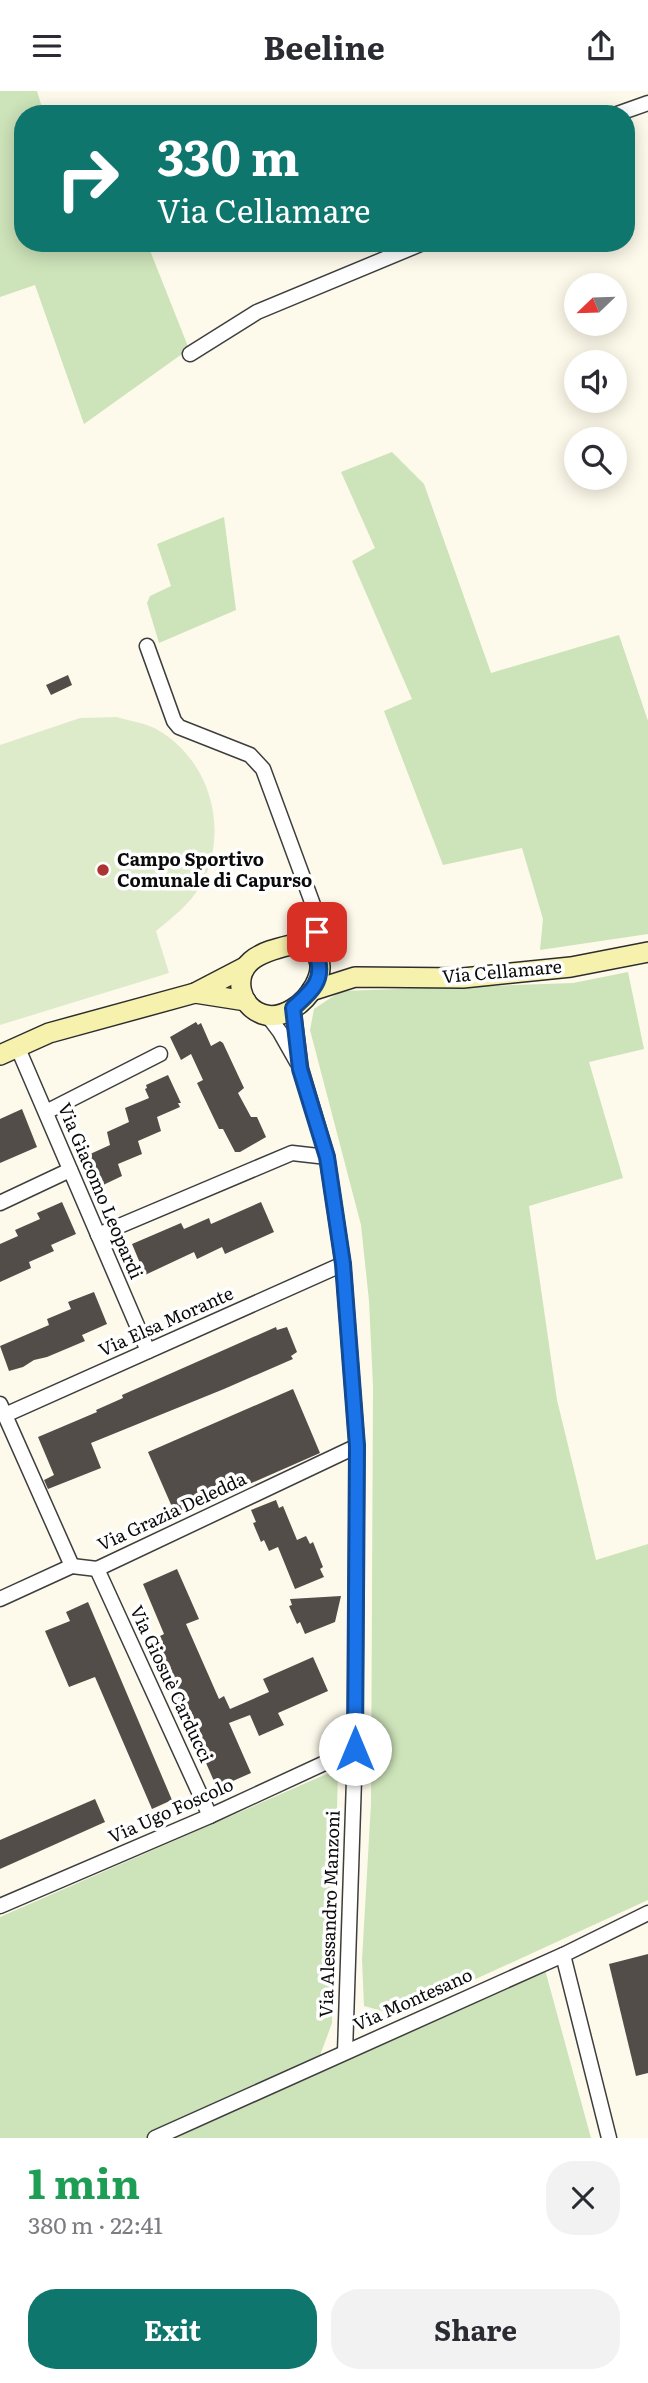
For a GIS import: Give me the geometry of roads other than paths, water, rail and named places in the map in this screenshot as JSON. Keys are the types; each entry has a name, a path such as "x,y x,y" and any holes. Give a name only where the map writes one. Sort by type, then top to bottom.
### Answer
{"street":[{"path":"190,354 216,335 257,312 401,252"},
{"path":"9,1050 49,1033 195,993 245,967 259,955 284,946 298,945 312,954 325,952 326,940 320,920 262,769 250,755 179,727 174,721 147,646"},
{"name":"Via Cellamare","path":"268,1016 286,1013 311,991 355,977 463,978 571,967 648,951"},
{"path":"311,991 319,979 312,954"},
{"name":"Via Cellamare","path":"312,954 355,977"},
{"path":"245,967 240,984 246,1001 251,1008 268,1016"},
{"path":"195,993 246,1001"},
{"name":"Via Alessandro Manzoni","path":"293,1008 300,1069"},
{"name":"Via Alessandro Manzoni","path":"268,1016 281,1032 300,1069 327,1157 343,1264 357,1446 355,1749 345,2052"},
{"name":"Via Giacomo Leopardi","path":"9,1050 46,1112 148,1351"},
{"path":"46,1112 160,1054"},
{"path":"98,1235 292,1153 327,1157"},
{"path":"0,1203 70,1170"},
{"name":"Via Elsa Morante","path":"2,1409 148,1351 343,1264"},
{"path":"0,1599 72,1566 2,1409"},
{"name":"Via Grazia Deledda","path":"72,1566 97,1569 357,1446"},
{"name":"Via Giosuè Carducci","path":"97,1569 210,1816"},
{"name":"Via Ugo Foscolo","path":"0,1906 210,1816 355,1749"},
{"name":"Via Montesano","path":"155,2138 563,1955 648,1913"},
{"path":"563,1955 609,2138"}],"place":[{"name":"Campo Sportivo Comunale di Capurso","path":"103,870"}]}
